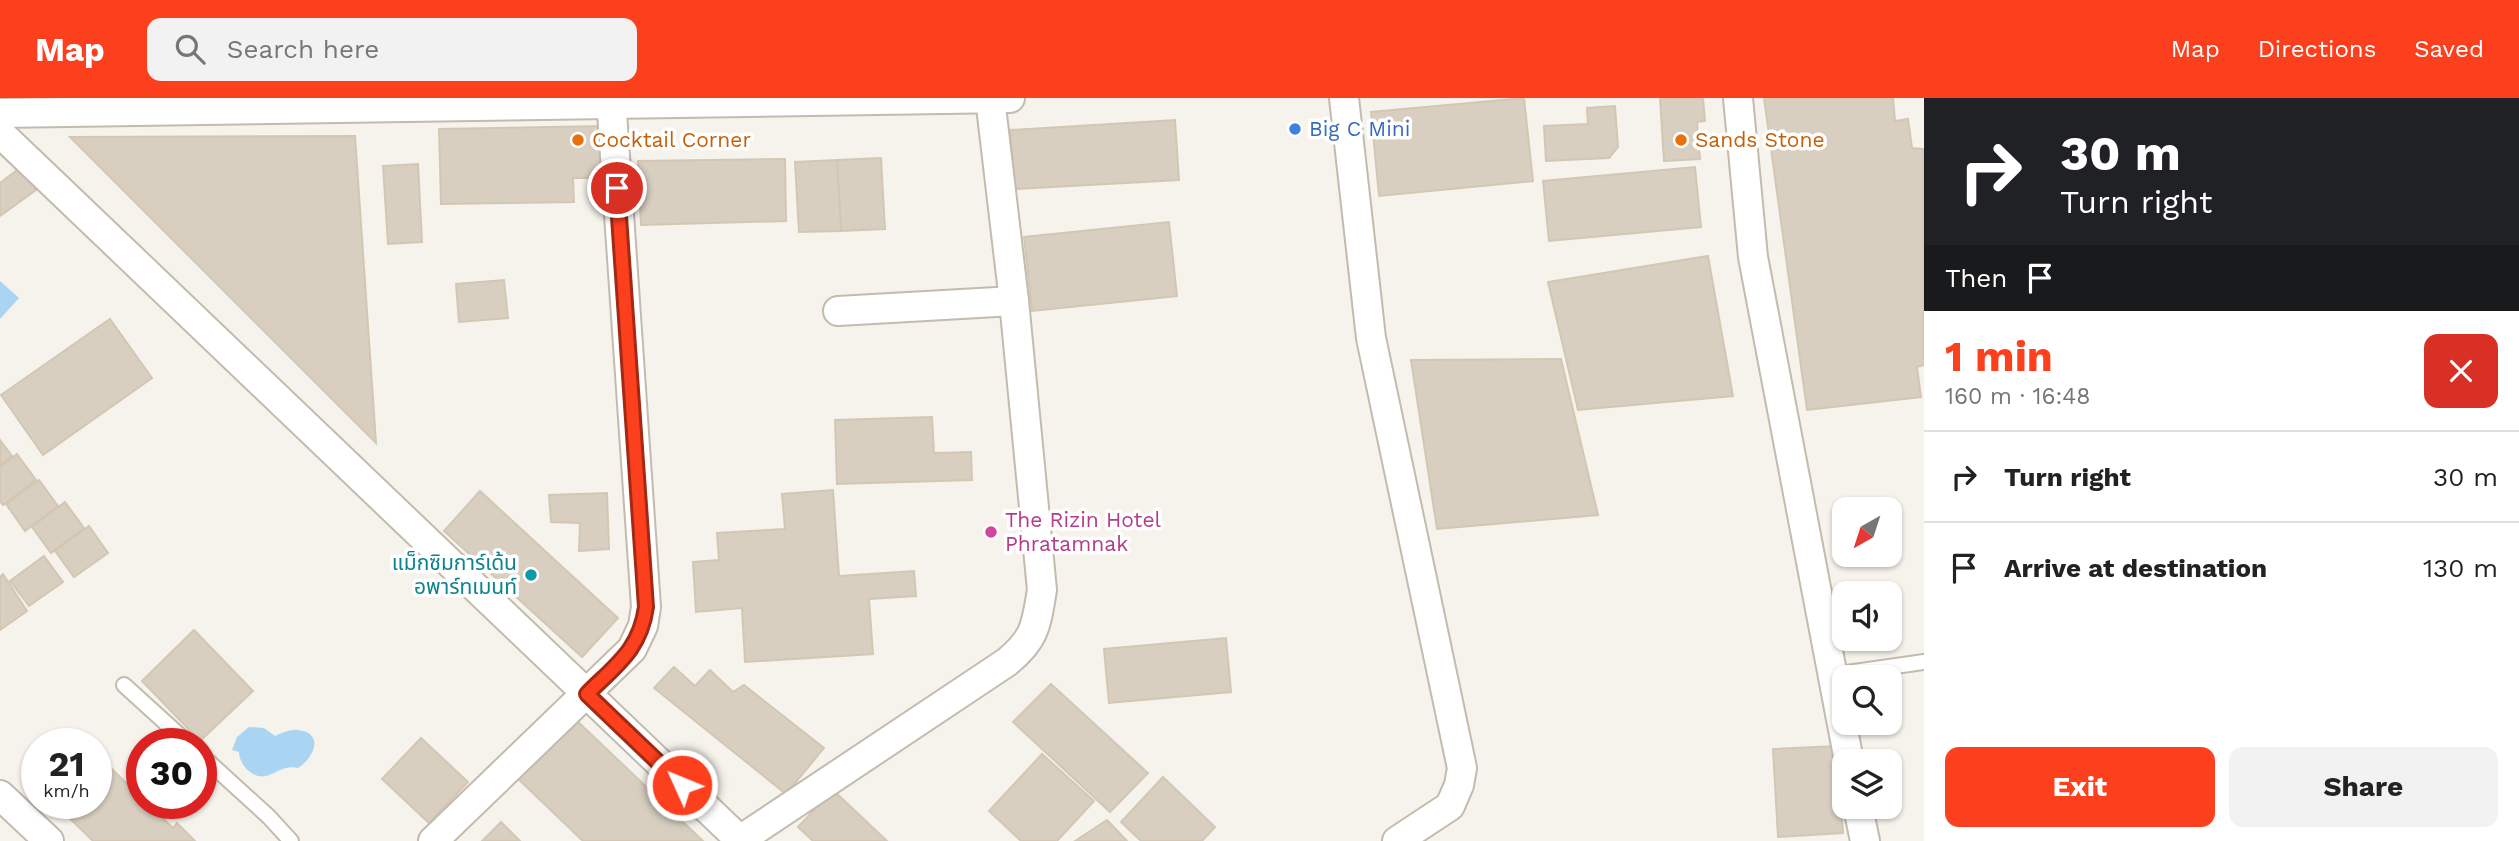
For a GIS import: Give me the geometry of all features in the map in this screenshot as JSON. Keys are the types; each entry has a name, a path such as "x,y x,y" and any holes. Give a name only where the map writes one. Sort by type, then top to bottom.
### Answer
{"street":[{"path":"0,113 234,104 997,98 1042,590 1035,629 1024,648 1007,662 740,841 0,133"},
{"path":"1344,98 1371,338 1462,768 1459,785 1450,806 1397,841"},
{"path":"1738,98 1753,257 1832,671"},
{"path":"433,841 632,649 643,626 646,607 611,101"},
{"path":"838,311 1014,302"},
{"path":"0,795 48,841"},
{"path":"1860,819 1865,841"}],"lane":[{"path":"1902,665 1924,662"},
{"path":"124,685 171,728"},
{"path":"217,770 291,841"}],"water":[{"path":"0,281 19,298 0,319"},
{"path":"249,727 264,728 275,736 292,730 306,732 314,741 312,752 298,768 285,768 266,776 256,775 244,766 239,752 232,750 237,737"}],"building":[{"path":"1524,98 1533,181 1379,196 1371,112"},
{"name":"Sands Stone","path":"1660,98 1703,98 1705,121 1697,122 1700,159 1664,161"},
{"path":"1764,98 1893,98 1895,121 1908,119 1912,148 1923,149 1924,160 1924,365 1917,367 1921,397 1807,410"},
{"path":"1615,106 1618,147 1609,158 1546,161 1544,126 1588,124 1587,108"},
{"path":"1175,120 1179,180 1015,189 1010,130"},
{"path":"601,126 603,178 573,178 574,202 441,204 439,129"},
{"path":"355,136 376,443 70,137"},
{"path":"881,158 885,229 841,231 837,160"},
{"path":"785,159 786,221 641,225 638,161"},
{"path":"837,160 841,231 799,232 795,162"},
{"path":"418,164 422,242 388,244 383,166"},
{"path":"21,167 36,190 0,216 0,183"},
{"path":"1695,167 1701,227 1549,241 1543,181"},
{"path":"1169,222 1177,296 1032,311 1024,237"},
{"path":"1708,256 1733,396 1578,410 1548,282"},
{"path":"504,280 508,318 459,322 456,284"},
{"path":"110,319 152,378 43,455 1,395"},
{"path":"1561,359 1598,515 1437,529 1411,360"},
{"path":"932,417 934,453 971,452 972,480 837,484 835,420"},
{"path":"0,440 12,456 0,465"},
{"path":"17,454 36,480 3,505 0,501 0,467"},
{"path":"39,480 58,506 25,531 6,504"},
{"path":"833,490 839,576 914,571 916,596 869,599 873,654 745,662 742,608 696,612 693,562 719,560 717,533 785,529 782,494"},
{"name":"แม็กซิมการ์เด้น อพาร์ทเมนท์","path":"480,491 618,618 582,657 444,531"},
{"path":"607,493 609,549 579,551 580,523 551,522 549,495"},
{"path":"65,502 84,528 51,553 32,527"},
{"path":"89,526 108,553 74,577 55,551"},
{"path":"44,556 63,582 29,606 10,581"},
{"path":"3,574 27,611 0,630 0,577"},
{"path":"194,630 253,691 214,728 187,728 142,681"},
{"path":"1226,638 1231,692 1109,703 1104,649"},
{"path":"674,667 695,686 710,670 733,692 744,685 824,748 786,794 654,688"},
{"path":"1051,684 1148,773 1110,812 1013,722"},
{"path":"573,717 703,841 583,841 516,777"},
{"path":"421,738 468,782 429,823 382,779"},
{"path":"1837,746 1837,749 1832,749 1832,819 1842,819 1843,833 1778,837 1773,749"},
{"path":"1042,754 1094,801 1057,841 1021,841 989,811"},
{"path":"112,769 126,783 126,819 164,819 173,828 177,823 195,841 93,841 70,819 112,819"},
{"path":"1163,777 1215,827 1202,841 1141,841 1121,822"},
{"path":"833,790 887,841 813,841 798,827"},
{"path":"1107,820 1127,841 1075,841"},
{"path":"501,822 520,841 482,841"}],"place":[{"name":"Big C Mini","path":"1295,129"},
{"name":"Cocktail Corner","path":"578,140"},
{"name":"Sands Stone","path":"1681,140"},
{"name":"The Rizin Hotel Phratamnak","path":"991,532"},
{"name":"แม็กซิมการ์เด้น อพาร์ทเมนท์","path":"531,575"}],"route":[{"path":"617,188 646,607 643,626 632,649 587,694 682,785"}]}
